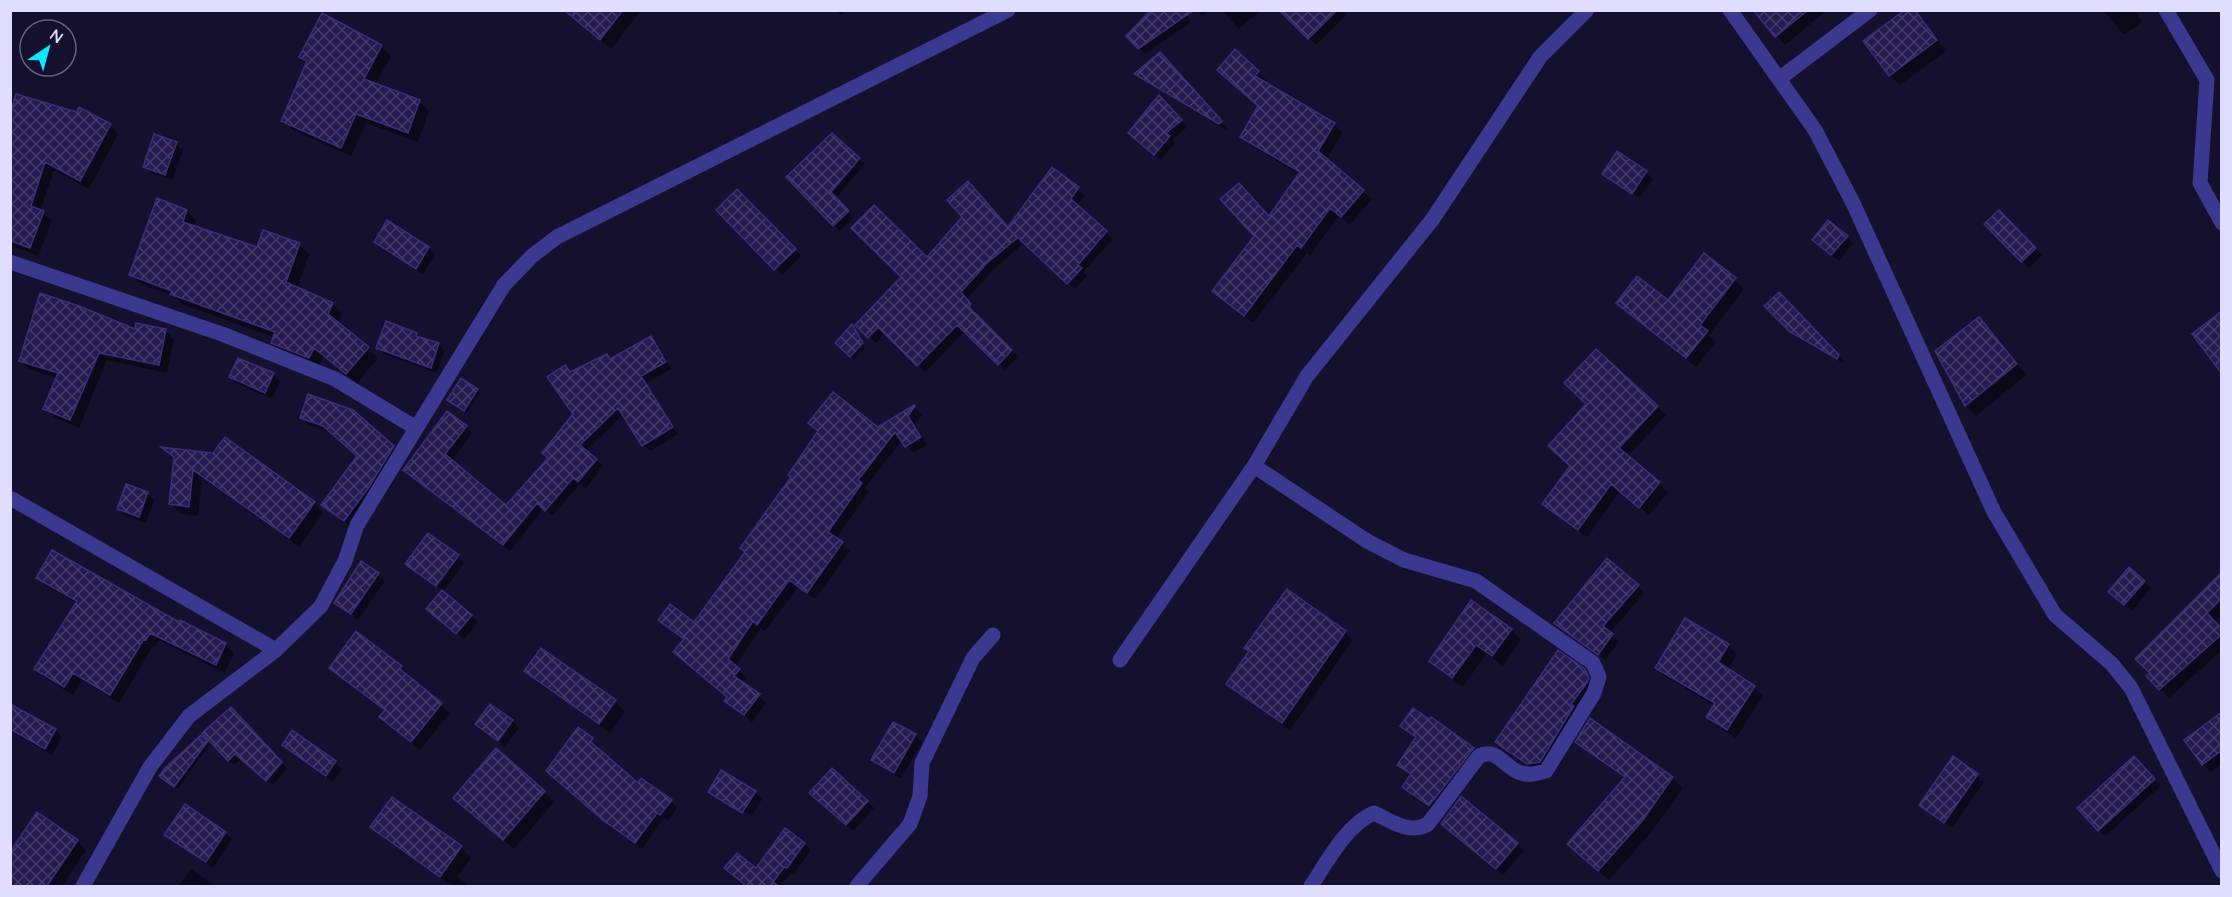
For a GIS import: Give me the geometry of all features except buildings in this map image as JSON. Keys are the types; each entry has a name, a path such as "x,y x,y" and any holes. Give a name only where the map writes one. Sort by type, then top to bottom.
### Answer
{"street":[{"path":"83,886 150,766 189,716 276,650 321,606 345,561 357,525 504,285 532,256 557,237 1008,10"},
{"path":"1120,660 1254,465 1307,376 1432,220 1540,57 1587,10"},
{"path":"1730,10 1815,130 1853,202 1994,512 2055,615 2112,664 2131,688 2222,872"},
{"path":"1779,79 1870,10"},
{"path":"2166,10 2207,80 2200,183 2222,223"},
{"path":"10,262 222,334 335,379 416,428"},
{"path":"1254,465 1366,541 1404,560 1476,580 1593,663 1599,677 1594,693 1546,771 1533,775 1519,773 1493,754 1485,753 1479,756 1428,824 1420,829 1401,826 1374,813 1362,818 1352,828 1311,886"},
{"path":"12,499 276,650"},
{"path":"857,886 910,824 920,796 922,763 973,658 993,635"}]}
